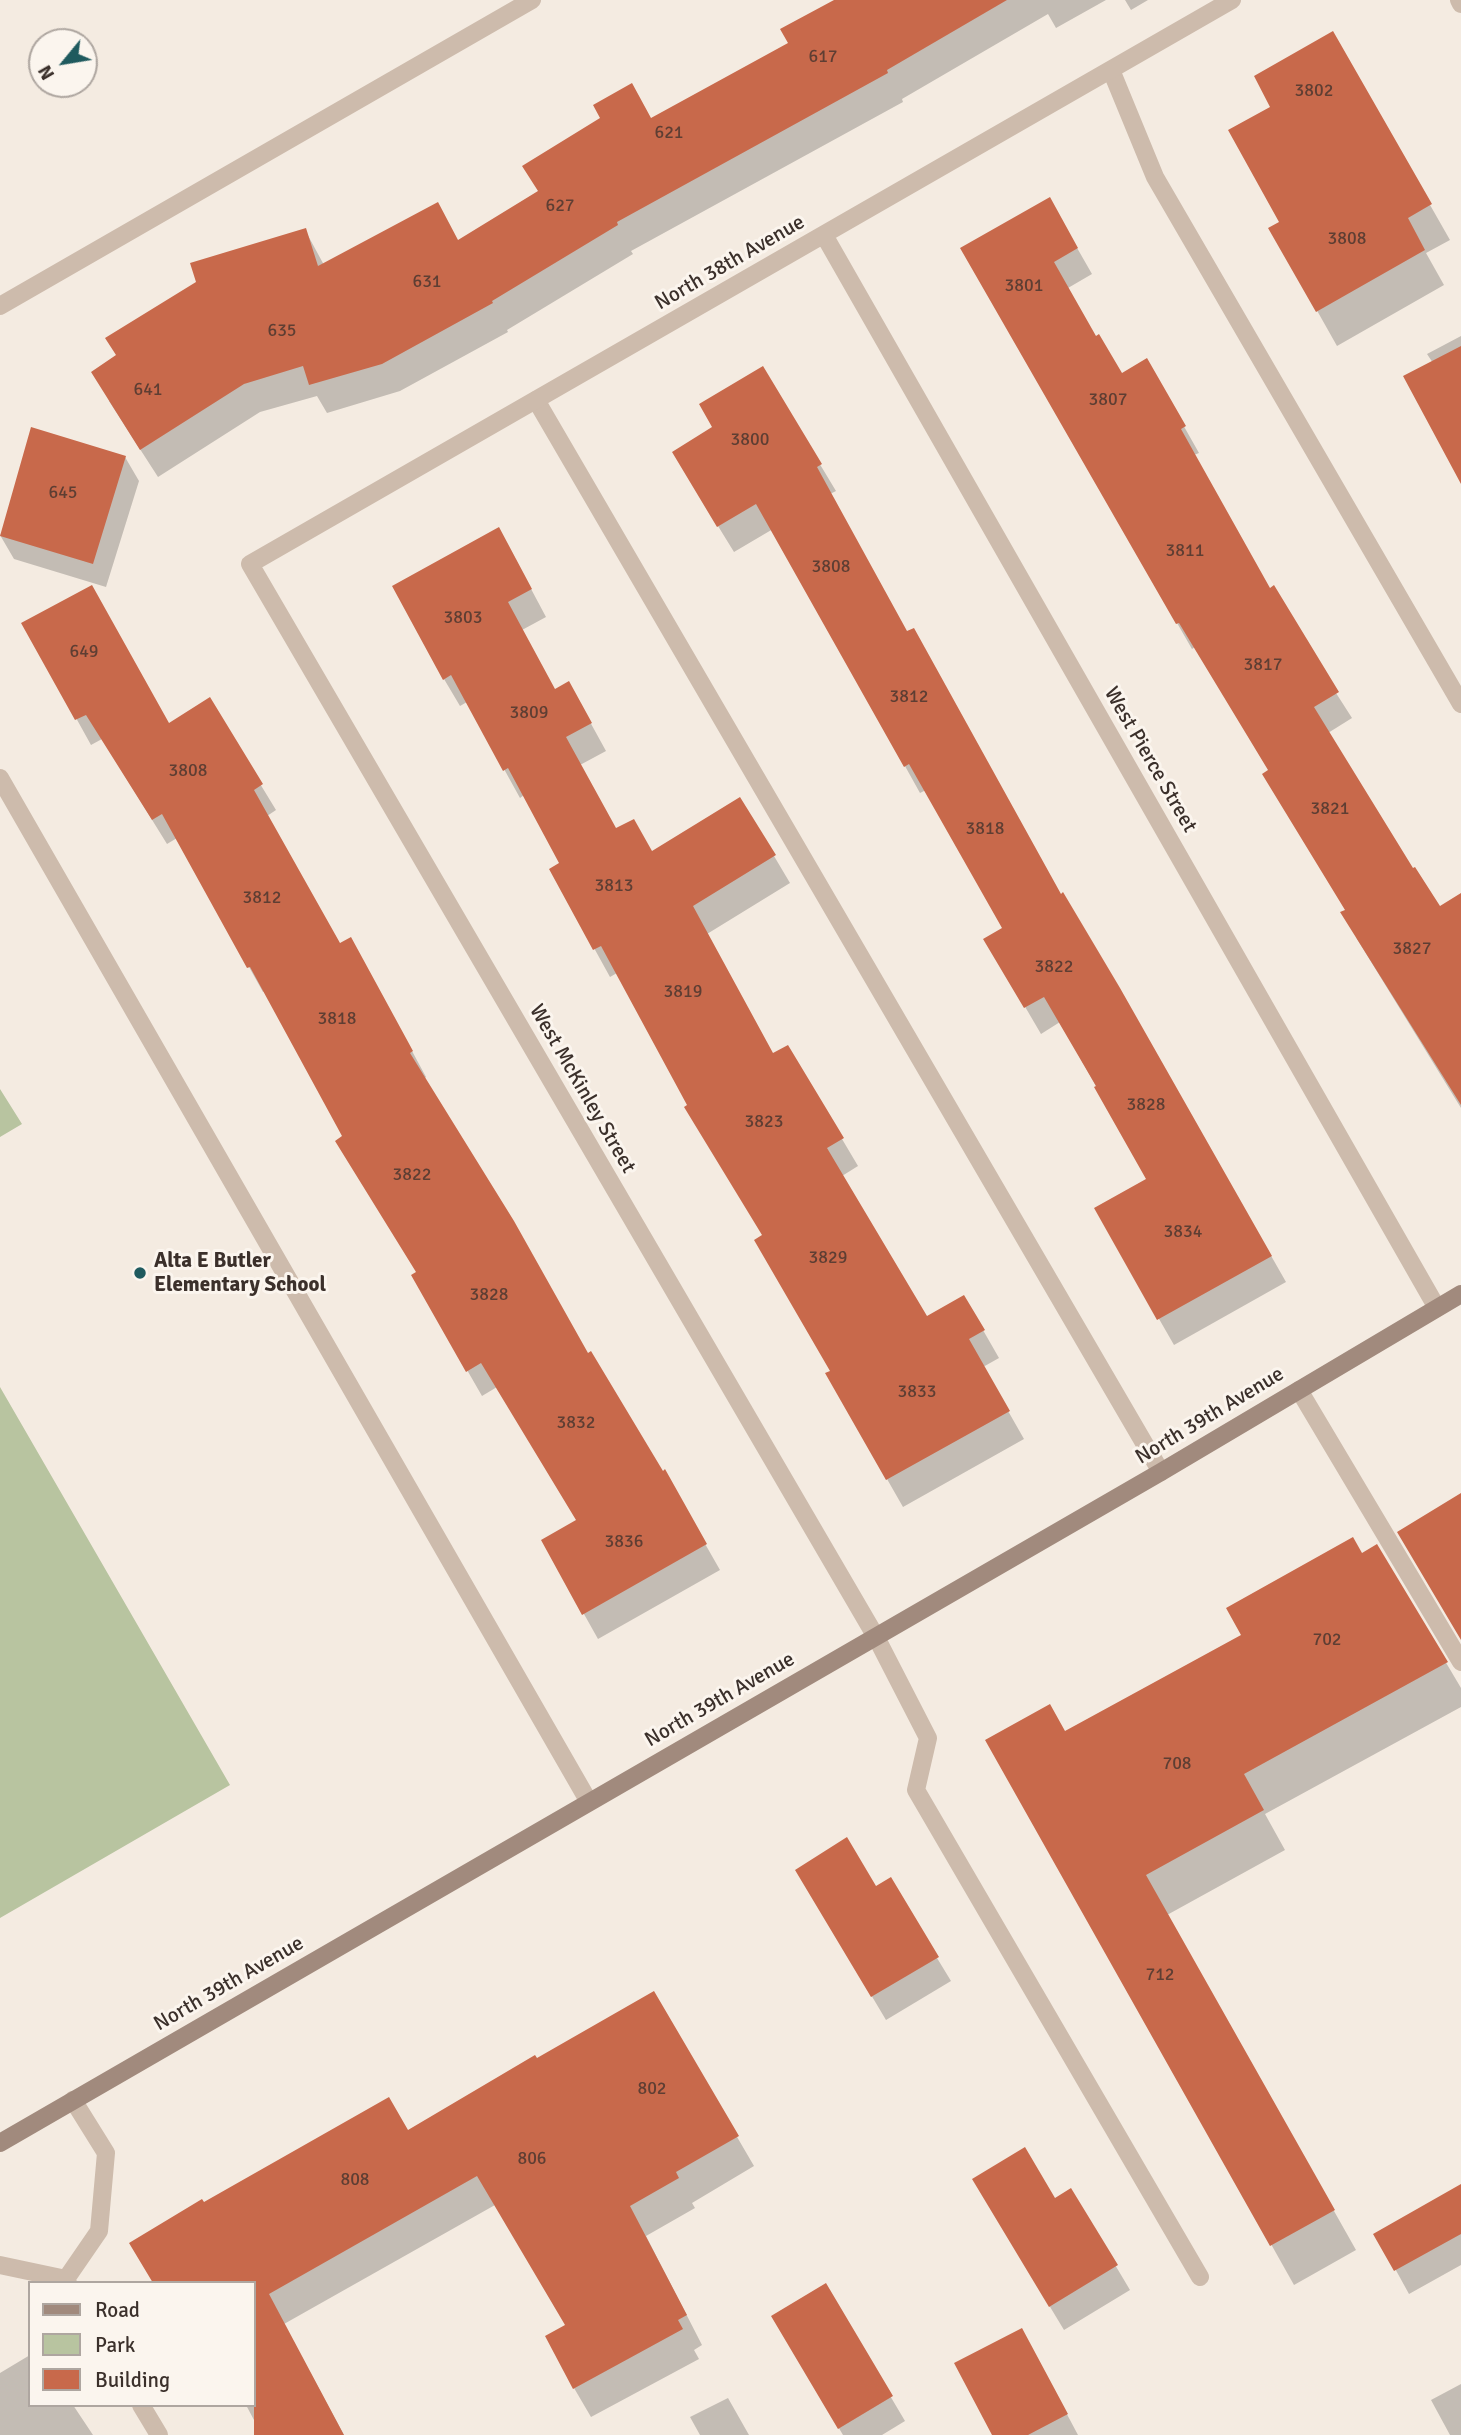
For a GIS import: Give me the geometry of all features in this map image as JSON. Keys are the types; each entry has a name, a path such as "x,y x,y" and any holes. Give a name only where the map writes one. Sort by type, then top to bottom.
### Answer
{"street":[{"path":"0,306 532,0"},
{"name":"North 38th Avenue","path":"250,565 1232,0"},
{"path":"1111,70 1155,177 1461,704"},
{"name":"West Pierce Street","path":"824,234 1437,1308"},
{"path":"536,400 1161,1472"},
{"name":"West McKinley Street","path":"250,565 876,1637 928,1738 916,1790 1200,2277"},
{"path":"0,778 589,1802"},
{"name":"North 39th Avenue","path":"0,2143 1161,1472 1461,1294"},
{"path":"1299,1390 1461,1662"},
{"path":"0,2265 67,2281 99,2231 106,2153 73,2100"},
{"path":"142,2407 159,2435"}],"green space":[{"path":"0,1089 22,1124 0,1137"},
{"path":"0,1387 230,1785 0,1918"}],"building":[{"path":"834,0 1007,0 887,70 888,73 617,222 618,225 492,301 493,303 382,364 309,385 303,366 244,384 140,450 91,372 116,355 105,338 196,282 190,263 306,228 318,266 438,202 458,240 538,191 522,166 600,118 593,105 632,83 651,118 788,43 780,29"},
{"path":"1333,31 1432,204 1408,218 1425,250 1316,312 1268,228 1279,222 1228,130 1270,107 1254,76"},
{"path":"1050,197 1078,248 1054,262 1096,336 1099,334 1122,373 1147,358 1186,426 1181,429 1270,588 1274,585 1339,692 1314,707 1413,868 1415,867 1440,906 1461,893 1461,1105 1340,912 1345,910 1262,774 1268,770 1179,623 1176,624 960,248"},
{"path":"1461,346 1461,484 1403,376"},
{"path":"763,366 822,464 817,467 907,631 914,628 1061,894 1063,892 1120,988 1272,1256 1157,1320 1094,1208 1146,1179 1094,1087 1096,1086 1044,997 1024,1008 983,939 1002,928 909,764 904,767 756,504 717,527 672,452 712,427 699,404"},
{"path":"31,427 126,456 93,564 0,536"},
{"path":"499,527 532,589 508,602 555,689 569,681 592,723 566,737 616,828 634,819 652,851 740,797 776,855 693,906 773,1053 788,1045 844,1138 827,1148 927,1316 964,1295 985,1330 969,1339 1010,1411 886,1480 825,1373 830,1371 754,1240 762,1235 684,1107 687,1105 601,946 593,950 549,869 559,863 508,768 503,771 451,675 443,680 392,586"},
{"path":"92,585 169,723 210,697 263,784 254,790 340,943 351,937 413,1051 410,1053 514,1221 588,1353 591,1351 663,1471 665,1469 707,1544 582,1615 541,1540 576,1520 481,1363 466,1372 411,1275 416,1272 335,1141 342,1136 250,967 247,968 162,814 152,820 86,715 75,720 21,623"},
{"path":"1461,1493 1461,1640 1397,1532"},
{"path":"1353,1537 1362,1553 1377,1544 1448,1662 1244,1774 1264,1810 1146,1875 1335,2210 1270,2246 985,1740 1050,1704 1065,1731 1241,1635 1226,1608"},
{"path":"847,1837 876,1886 891,1877 939,1957 871,1997 795,1870"},
{"path":"654,1991 739,2136 676,2172 679,2178 630,2206 687,2315 678,2320 683,2329 573,2389 545,2336 565,2325 477,2176 269,2294 344,2435 254,2435 256,2281 152,2281 129,2243 202,2199 204,2202 389,2097 408,2130 535,2055 537,2058"},
{"path":"1025,2147 1055,2198 1071,2188 1118,2265 1049,2307 972,2179"},
{"path":"1461,2184 1461,2234 1394,2271 1373,2234"},
{"path":"826,2283 893,2396 838,2429 771,2316"},
{"path":"1022,2328 1068,2414 1028,2435 992,2435 954,2363"}],"place":[{"name":"Alta E Butler Elementary School","path":"140,1273"}]}
